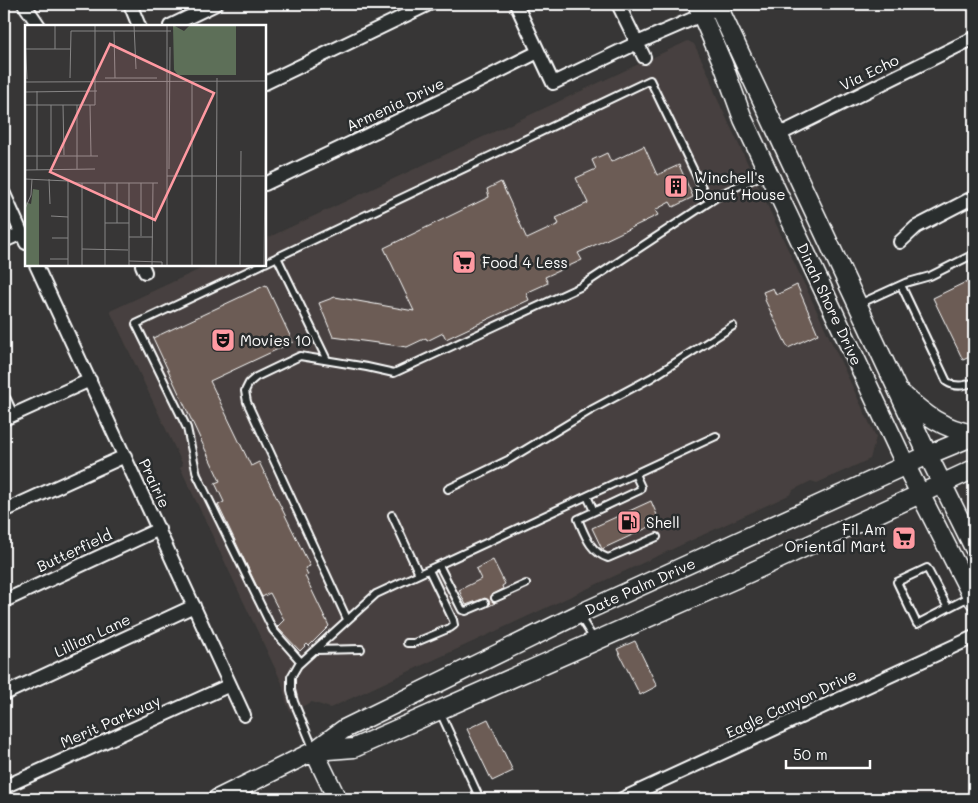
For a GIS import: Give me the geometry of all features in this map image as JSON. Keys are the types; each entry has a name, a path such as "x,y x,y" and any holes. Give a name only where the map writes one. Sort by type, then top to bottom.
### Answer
{"main road":[{"name":"Dinah Shore Drive","path":"721,5 790,162 928,455 974,548"},
{"name":"Dinah Shore Drive","path":"700,10 724,64 743,119 906,466 973,597"},
{"path":"700,10 718,26 740,73 756,87"},
{"path":"768,172 790,162"},
{"path":"802,244 822,262 847,305 858,305"},
{"path":"898,390 922,412 946,427 954,431 974,435"},
{"name":"Date Palm Drive","path":"217,799 314,751 344,729 578,614 974,435"},
{"name":"Date Palm Drive","path":"314,751 354,748 596,642 974,469"},
{"path":"314,751 337,799"}],"street":[{"path":"24,4 38,25"},
{"path":"130,4 139,25"},
{"path":"172,25 216,4"},
{"path":"266,83 429,4"},
{"path":"516,4 553,84 700,10 721,5"},
{"path":"618,4 644,57"},
{"name":"Via Echo","path":"778,135 974,38"},
{"name":"Armenia Drive","path":"266,184 538,52"},
{"path":"4,194 24,238 4,241"},
{"path":"900,242 916,227 974,198"},
{"name":"Prairie","path":"36,266 244,715"},
{"path":"4,400 7,417 90,380"},
{"path":"4,511 125,456"},
{"name":"Butterfield","path":"4,601 159,529"},
{"name":"Lillian Lane","path":"4,694 194,606"},
{"name":"Eagle Canyon Drive","path":"622,799 974,637"},
{"name":"Merit Parkway","path":"4,787 230,684"}],"lane":[{"path":"266,263 650,80 709,202"},
{"path":"347,619 247,402 245,390 249,383 256,376 300,356 394,373 580,287 723,193 768,172"},
{"path":"858,305 901,285 930,276 974,254"},
{"path":"277,258 327,360"},
{"path":"259,266 136,324 187,428 197,475 273,630 302,662"},
{"path":"901,285 948,382 951,385 962,386 974,382"},
{"path":"448,489 508,460 591,410 652,378 733,326"},
{"path":"314,751 294,702 291,690 291,677 302,662 376,594 716,436"},
{"path":"635,474 641,487 640,490 578,519 590,546 599,556 608,558 657,536"},
{"path":"587,496 594,511"},
{"path":"392,515 419,574"},
{"path":"439,565 462,610 466,611 485,602"},
{"path":"948,608 927,568 897,582 917,624 973,597"},
{"path":"407,643 414,643 454,625 429,570"},
{"path":"496,598 526,584"},
{"path":"578,614 596,642"},
{"path":"315,650 361,648"},
{"path":"439,711 480,799"}],"shaded area":[{"path":"688,41 694,44 709,75 716,96 876,437 870,459 817,483 811,481 793,490 791,494 330,708 312,702 290,712 282,683 180,467 183,465 110,311 207,266 266,266 266,239"}],"building":[{"path":"644,146 657,175 679,165 693,197 673,207 670,202 655,210 658,215 578,253 582,260 545,277 548,283 526,293 529,300 446,339 443,333 427,341 426,338 407,347 333,337 319,303 335,297 414,311 384,248 489,197 487,189 501,182 527,239 559,224 556,218 588,203 576,178 596,169 592,160 607,153 611,162"},
{"path":"974,278 974,355 963,360 933,298"},
{"path":"266,285 293,342 210,381 251,466 259,462 310,566 305,568 308,575 305,576 329,626 309,646 307,644 300,651 277,627 284,620 270,593 262,597 218,505 224,502 215,483 220,481 153,338"},
{"path":"797,285 818,334 788,348 763,292 773,288 776,295"},
{"path":"651,501 660,522 602,549 592,528"},
{"path":"493,560 505,584 502,586 503,589 491,596 491,600 495,603 489,606 489,601 485,598 466,605 459,590 481,579 476,569"},
{"path":"635,641 657,686 640,695 617,649"},
{"path":"488,719 513,771 492,781 467,729"}],"place":[{"name":"Winchell's Donut House","path":"676,186"},
{"name":"Food 4 Less","path":"464,262"},
{"name":"Movies 10","path":"223,340"},
{"name":"Shell","path":"629,522"},
{"name":"Fil Am Oriental Mart","path":"904,538"}]}
